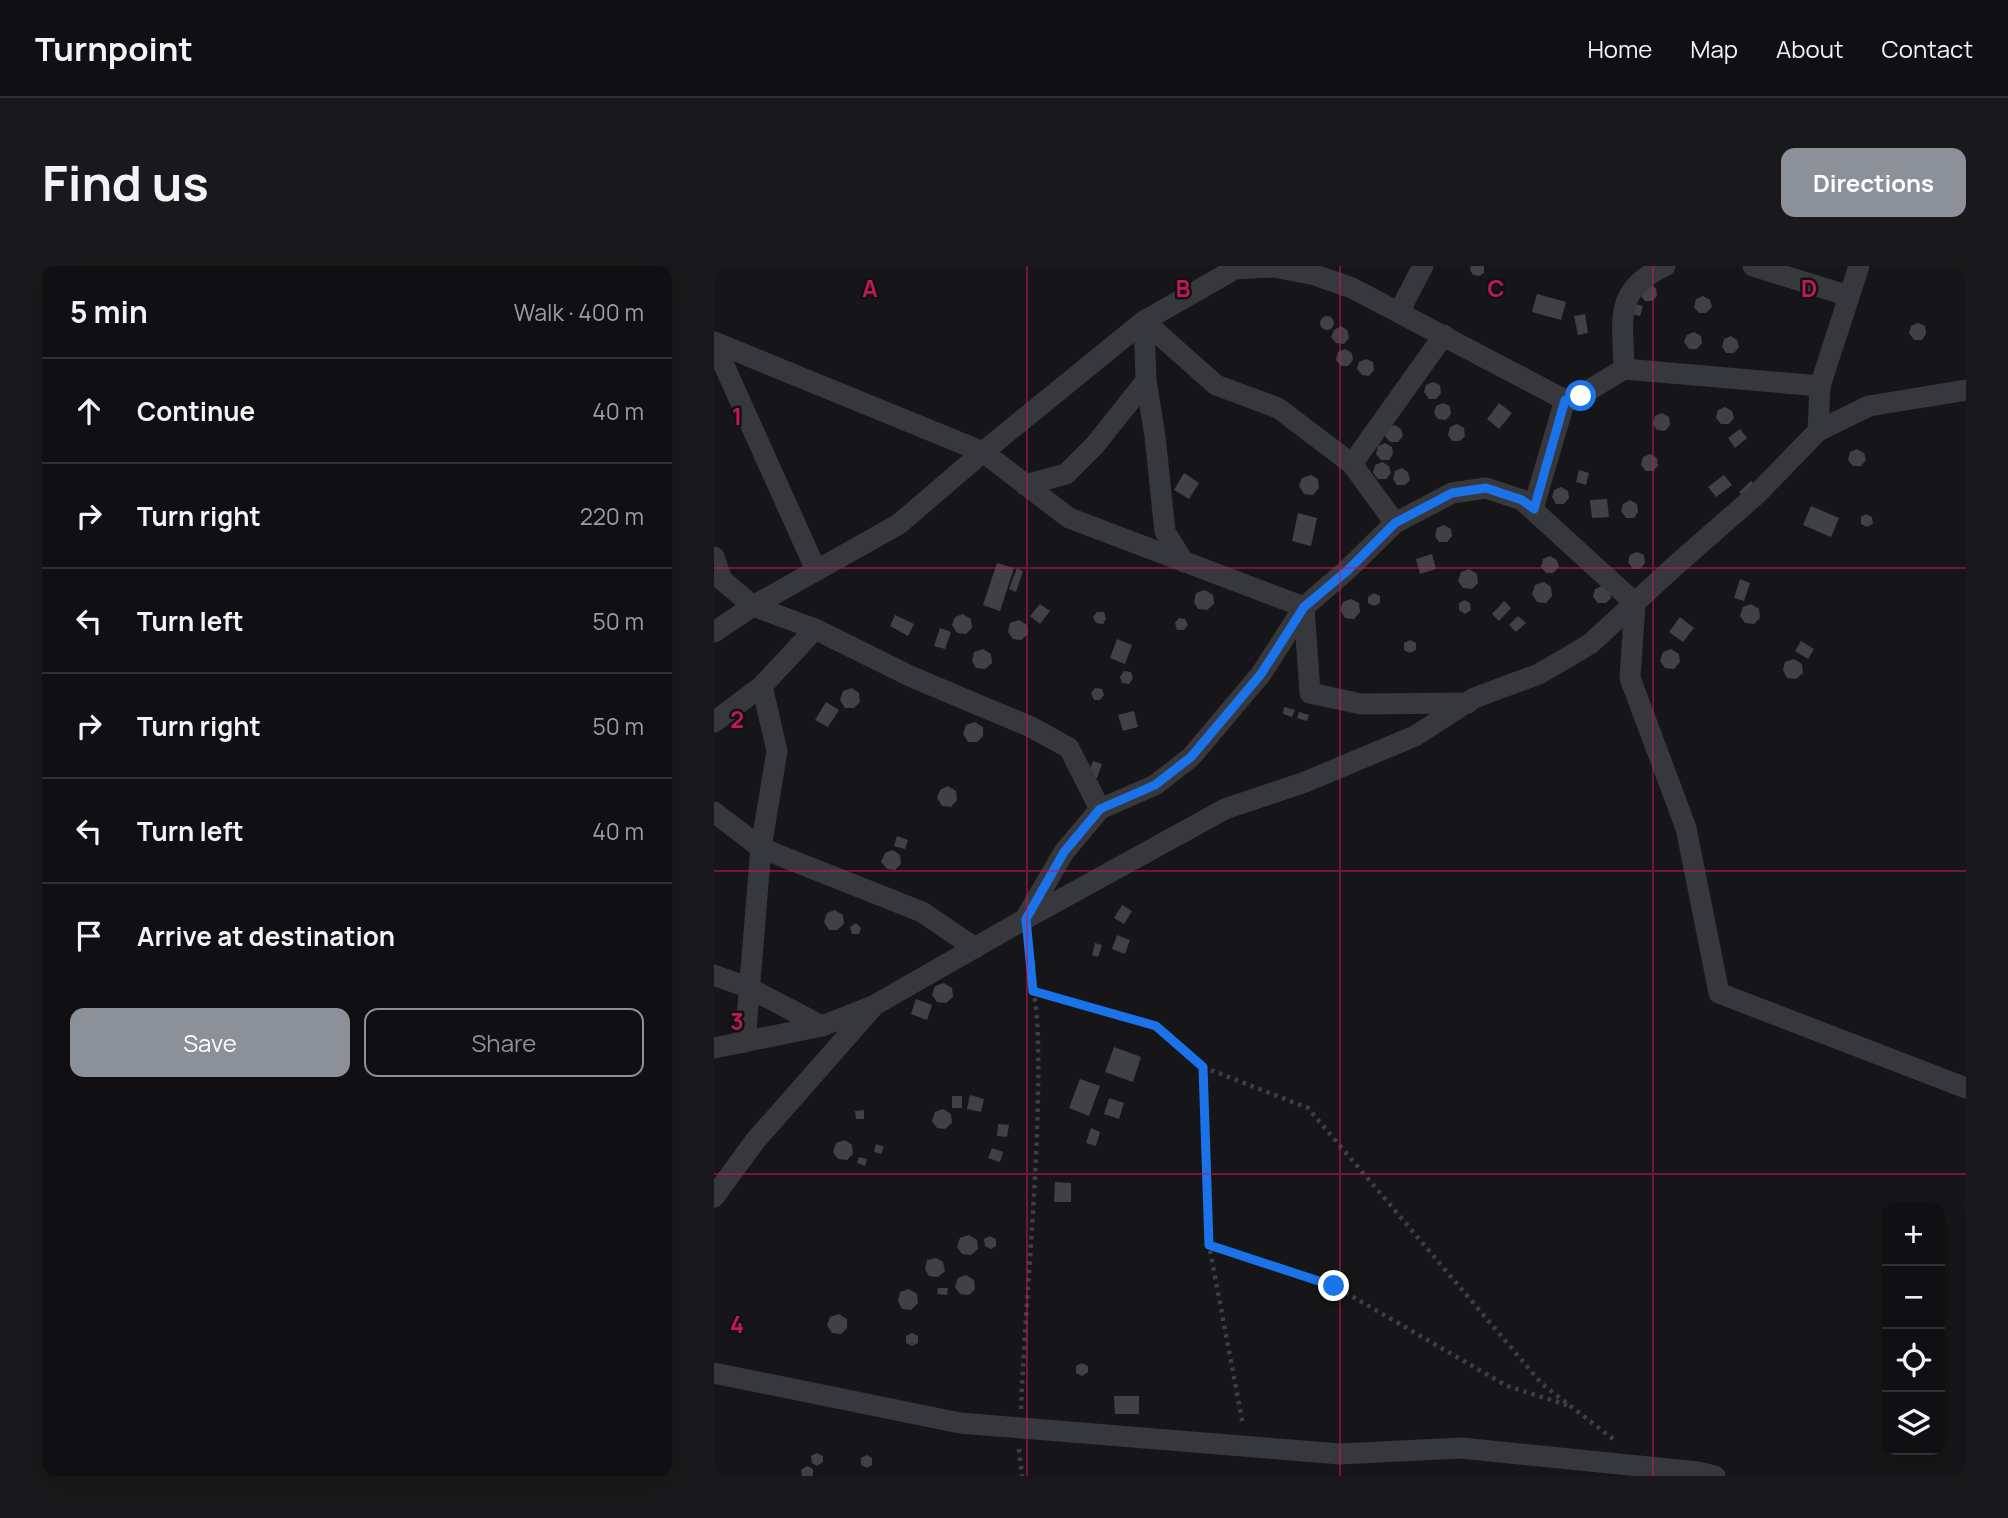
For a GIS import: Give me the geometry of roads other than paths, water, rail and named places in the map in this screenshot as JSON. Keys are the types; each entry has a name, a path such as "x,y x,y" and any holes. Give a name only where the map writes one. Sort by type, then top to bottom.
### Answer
{"street":[{"path":"1399,312 1423,266"},
{"path":"1624,369 1623,313 1630,290 1650,273 1665,266"},
{"path":"1753,266 1849,296"},
{"path":"1818,431 1821,386 1859,266"},
{"path":"714,632 753,606 899,524 1144,321 1234,269 1274,267 1315,275 1352,288 1565,400 1581,396 1624,369 1821,386"},
{"path":"1144,321 1146,381 1165,532 1184,562"},
{"path":"1144,321 1216,386 1278,408 1352,464 1395,523"},
{"path":"1352,464 1444,335"},
{"path":"714,343 983,452 1069,518 1304,607"},
{"path":"714,343 816,570"},
{"path":"1025,485 1066,474 1095,444 1146,381"},
{"path":"714,1048 822,1026 873,1006 1226,809 1305,782 1415,736 1474,698 1539,674 1590,644 1758,494 1818,431 1869,406 1966,390"},
{"path":"1534,509 1565,400"},
{"path":"1026,919 1064,852 1100,809 1155,785 1191,757 1261,674 1304,607 1348,570 1395,523 1452,493 1486,488 1522,500 1635,603"},
{"path":"714,557 722,580 753,606 815,629 912,677 1031,727 1069,748 1100,809"},
{"path":"1635,603 1630,678 1686,828 1719,993 1966,1088"},
{"path":"1304,607 1310,693 1361,704 1468,703"},
{"path":"714,722 762,686 815,629"},
{"path":"746,1042 761,848 777,751 762,686"},
{"path":"714,812 761,848 922,912 975,948"},
{"path":"714,975 750,988 822,1026"},
{"path":"714,1197 755,1141 873,1006"},
{"path":"714,1373 960,1423 1340,1454 1461,1448 1698,1472 1715,1476"}]}
